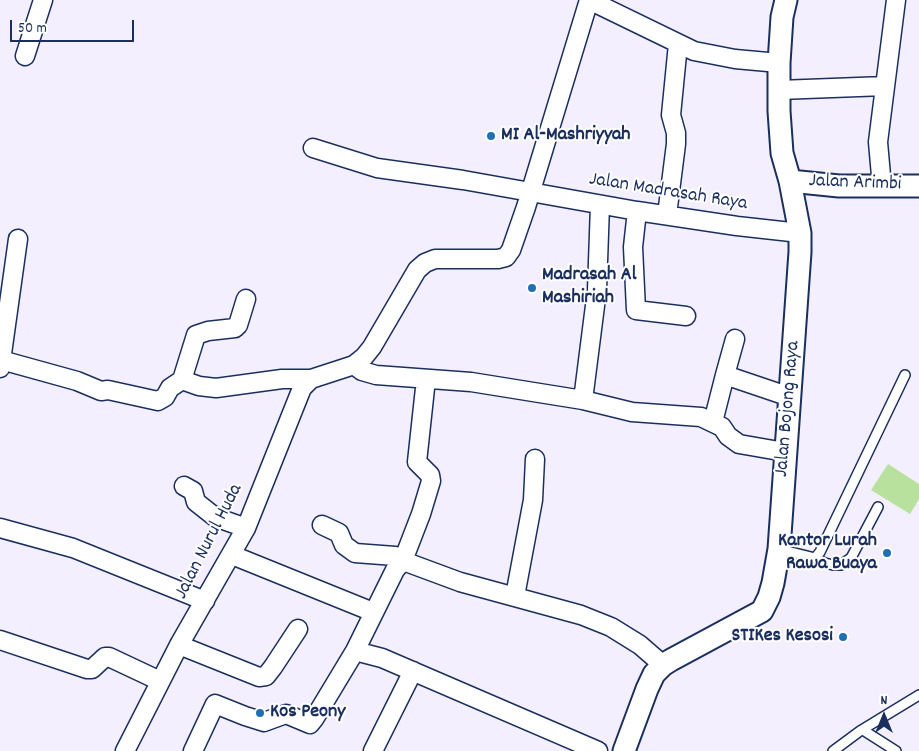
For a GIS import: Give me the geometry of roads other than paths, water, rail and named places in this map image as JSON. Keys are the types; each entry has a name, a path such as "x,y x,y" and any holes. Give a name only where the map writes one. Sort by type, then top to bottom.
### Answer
{"street":[{"path":"25,56 43,0"},
{"path":"182,380 198,386 216,388 282,379 311,379 348,367 364,358 417,270 425,263 435,259 498,259 506,257 515,241 531,193 589,0 678,44 715,56 779,63"},
{"name":"Jalan Bojong Raya","path":"624,751 654,674 663,665 762,611 769,597 773,582 779,549 799,272 800,233 782,152 779,63 782,18 786,0"},
{"path":"882,187 878,142 896,0"},
{"path":"667,215 676,138 671,115 678,44"},
{"path":"779,90 885,86"},
{"name":"Jalan Madrasah Raya","path":"313,148 377,168 463,180 637,211 736,226 800,233"},
{"name":"Jalan Arimbi","path":"790,182 839,186 919,186"},
{"path":"583,400 597,290 600,205"},
{"path":"637,211 633,247 636,310 686,316"},
{"path":"18,239 4,318 1,364 77,381 101,391 108,390 158,401 165,397 170,388 182,380 196,335 208,330 235,328 238,325 246,300"},
{"path":"713,422 735,339"},
{"path":"348,367 376,375 471,382 583,400 632,412 701,417 722,426 728,436 739,444 785,452"},
{"path":"725,375 790,397"},
{"name":"Jalan Nurul Huda","path":"125,751 179,645 246,528 297,398 302,388 311,379"},
{"path":"193,751 215,704 264,722 286,714 310,724 314,719 355,651 395,570 405,560 421,514 431,481 430,476 417,462 426,379"},
{"path":"515,596 533,500 535,459"},
{"path":"184,486 192,491 196,502 215,517 246,528"},
{"path":"322,525 339,533 344,545 356,552 395,556 460,582 581,615 611,627 640,645 663,665"},
{"path":"0,528 73,548 205,601"},
{"path":"232,555 373,612"},
{"path":"179,645 259,677 266,676 274,667 298,629"},
{"path":"0,640 87,669 92,669 105,657 109,657 160,681"},
{"path":"355,651 382,658 598,751"},
{"path":"373,751 413,671"}],"lane":[{"path":"815,558 827,539 905,375"},
{"path":"779,549 815,558 825,563 841,565 851,558 878,507"},
{"path":"832,751 919,695"},
{"path":"863,730 896,751"}],"place":[{"name":"MI Al-Mashriyyah","path":"491,136"},
{"name":"Madrasah Al Mashiriah","path":"532,288"},
{"name":"Kantor Lurah Rawa Buaya","path":"887,553"},
{"name":"STIKes Kesosi","path":"843,637"},
{"name":"Kos Peony","path":"260,713"}]}
